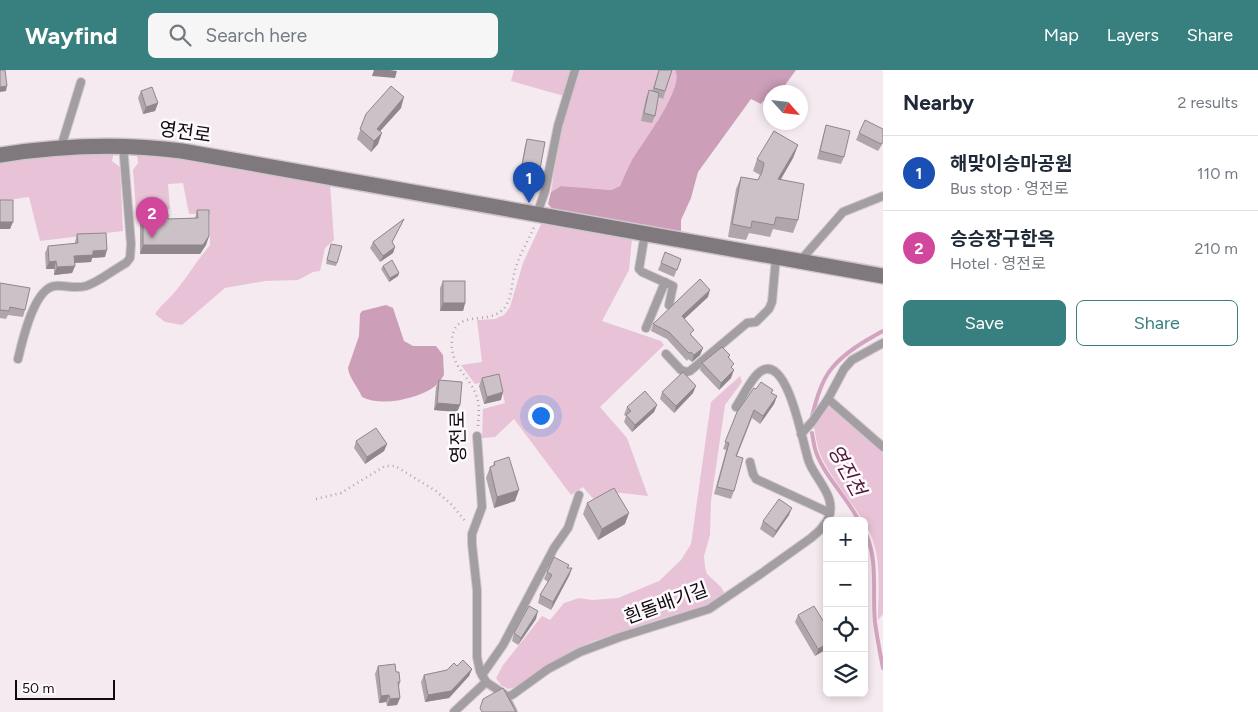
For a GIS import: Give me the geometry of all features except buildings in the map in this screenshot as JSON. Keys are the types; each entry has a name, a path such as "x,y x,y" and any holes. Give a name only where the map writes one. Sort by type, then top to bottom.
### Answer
{"street":[{"name":"영전로","path":"0,155 61,147 149,146 192,152 883,276"}],"lane":[{"path":"537,214 545,190 558,126 575,70"},
{"path":"61,147 81,82"},
{"path":"18,359 22,342 41,294 48,288 56,286 76,288 87,285 126,263 130,258 131,244 123,145"},
{"path":"800,261 843,212 883,196"},
{"path":"645,233 639,269 674,286 669,305"},
{"path":"666,354 681,370 686,372 747,322 756,322 769,309 772,302 776,257"},
{"path":"646,328 665,282"},
{"path":"801,434 812,422 828,398 844,368 852,360 883,343"},
{"path":"736,407 757,374 762,370 775,371 781,377 787,387 812,468 828,494 831,508 828,517"},
{"path":"828,398 883,447"},
{"name":"영전로","path":"477,436 482,507 472,534 477,590 477,657 484,679"},
{"path":"750,462 756,479 826,517"},
{"path":"454,712 484,679 554,548 568,528 579,495"},
{"name":"흰돌배기길","path":"505,697 512,695 548,669 580,652 620,637 709,609 811,538 823,526"},
{"path":"484,679 505,697 513,712"}],"path":[{"name":"영전로","path":"477,436 478,403 474,391 454,361 452,341 454,330 459,323 491,316 500,312 505,306 510,296 515,270 537,214"},
{"path":"316,499 341,493 385,466 395,466 436,491 452,504 463,517 472,534"}],"shaded area":[{"path":"514,70 571,70 564,96 511,81"},
{"path":"578,70 675,70 676,78 669,101 633,158 620,186 611,190 561,186 551,192 558,144"},
{"path":"675,70 796,70 785,85 763,85 763,101 761,104 751,99 698,172 691,198 681,220 681,232 553,210 548,204 551,192 561,186 611,190 620,186 633,158 669,101 676,78"},
{"path":"114,152 112,161 120,167 123,231 40,241 29,197 0,201 0,162 33,157"},
{"path":"137,154 178,158 330,183 334,240 325,248 320,271 313,272 298,280 265,281 225,288 182,325 165,322 155,314 179,287 210,245 210,214 189,214 183,183 168,184 170,209 136,211 133,170 138,163"},
{"path":"542,222 632,239 629,270 602,321 661,341 664,345 600,407 627,438 648,496 612,492 596,502 583,487 571,495 514,419 495,437 482,438 483,409 505,403 499,378 475,384 461,365 482,362 477,320 495,319 504,315 510,307 523,263"},
{"path":"386,305 393,308 404,341 413,346 436,346 443,355 444,375 434,387 418,395 399,400 370,400 362,397 348,368 359,336 360,314 362,311"},
{"path":"740,376 742,382 725,405 711,501 710,535 704,556 707,574 721,587 724,592 722,597 709,606 663,618 591,642 552,663 517,687 508,689 501,685 496,678 503,665 542,616 550,620 564,603 579,598 592,600 618,598 659,581 681,560 691,544 711,402"},
{"path":"828,405 883,453 883,614 878,620 878,564 874,543 868,529 868,517 861,517 826,466 821,456 814,427"}],"waterway":[{"name":"영진천","path":"812,416 822,385 828,373 837,362 862,343 883,331"},
{"name":"영진천","path":"812,433 815,450 820,461 856,517"},
{"name":"영진천","path":"868,539 872,552 874,575 875,622 883,668"}],"place":[{"name":"해맞이승마공원","path":"529,203"},
{"name":"승승장구한옥","path":"152,238"}]}
